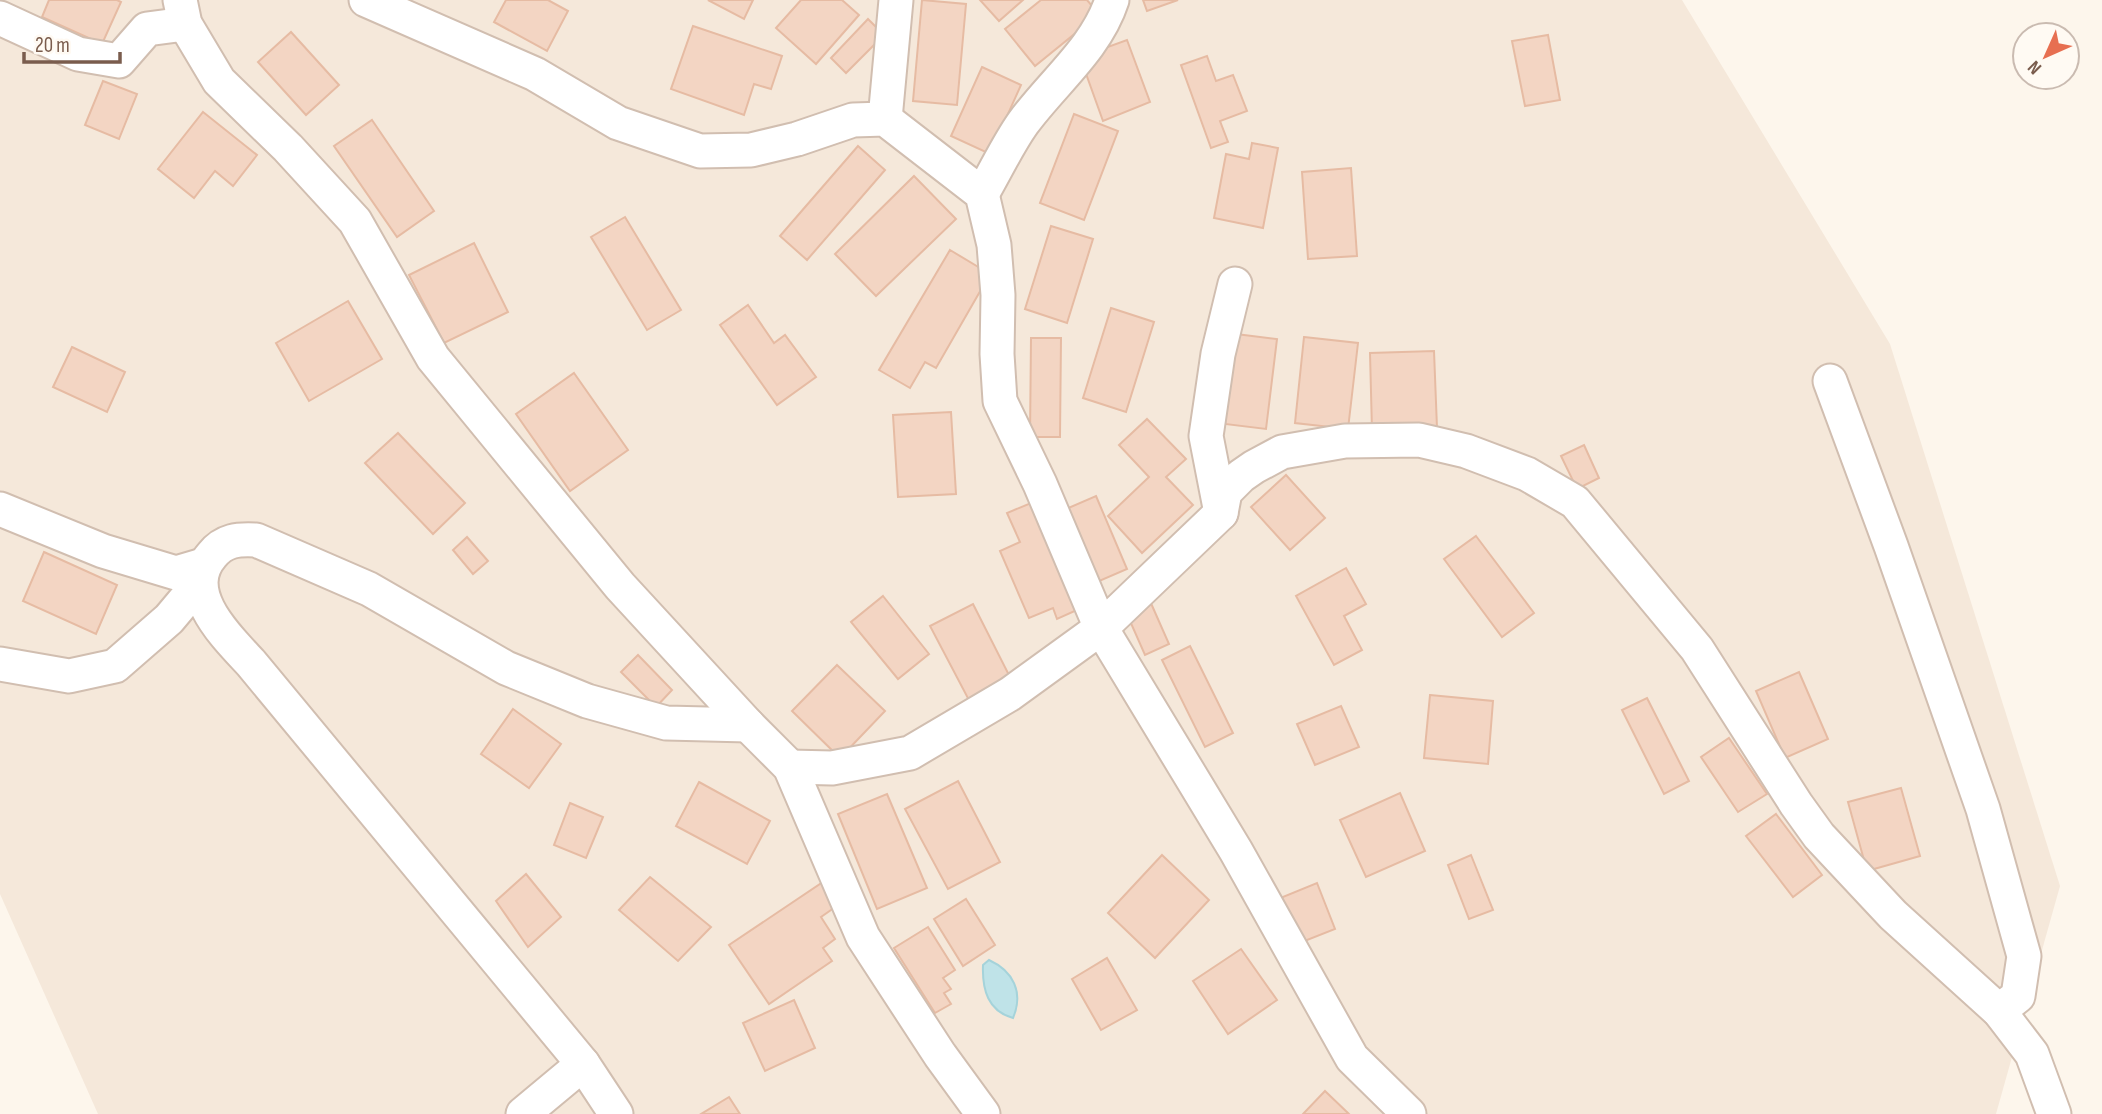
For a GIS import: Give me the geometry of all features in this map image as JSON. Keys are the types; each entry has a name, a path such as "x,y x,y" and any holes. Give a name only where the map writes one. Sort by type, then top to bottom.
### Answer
{"street":[{"path":"366,0 535,74 618,123 700,150 751,150 797,139 853,120 885,119 982,194 994,245 1000,401 1041,484 1101,628 1236,850 1352,1058 1409,1114"},
{"path":"885,119 896,0"},
{"path":"982,194 1023,123 1069,70 1103,24 1112,0"},
{"path":"0,18 78,54 119,61 147,29 183,12 219,81 288,148 355,221 433,358 620,586 790,767 863,937 940,1055 983,1114"},
{"path":"1221,513 1206,436 1218,354 1235,284"},
{"path":"1830,381 1896,559 1983,809 2024,956 2018,996 1999,1010"},
{"path":"790,767 832,768 910,753 1010,694 1101,628 1221,513 1225,492 1241,476 1282,452 1345,441 1419,440 1466,451 1527,474 1575,502 1697,649 1819,836 1893,915 1999,1010 2032,1054 2054,1114"},
{"path":"0,509 103,551 176,573 202,573"},
{"path":"0,664 69,676 115,666 169,619 217,548 237,538 256,540 369,589 506,668 587,701 666,723 748,725"},
{"path":"202,573 208,610 216,625 251,663 583,1064 616,1114"},
{"path":"523,1114 583,1064"}],"shaded area":[{"path":"0,0 1682,0 1890,344 2060,886 1996,1114 98,1114 0,894"}],"water":[{"path":"989,960 1004,970 1014,983 1017,1000 1013,1018 1004,1015 992,1005 985,991 983,965"}],"building":[{"path":"49,0 121,2 102,44 42,17"},
{"path":"506,0 548,0 568,11 547,51 494,22"},
{"path":"708,0 753,0 744,19"},
{"path":"801,0 842,0 859,15 816,64 776,28"},
{"path":"922,0 966,4 957,105 913,101"},
{"path":"980,0 1023,0 999,21"},
{"path":"1041,0 1087,0 1099,14 1035,66 1005,29"},
{"path":"1143,0 1178,0 1147,11"},
{"path":"868,19 884,35 846,73 831,58"},
{"path":"693,26 782,56 771,89 754,84 744,115 671,89"},
{"path":"291,32 339,85 306,115 258,62"},
{"path":"1548,35 1560,100 1525,106 1512,41"},
{"path":"1127,40 1150,102 1103,121 1080,57"},
{"path":"1207,56 1216,81 1233,75 1247,111 1220,121 1228,142 1211,148 1181,65"},
{"path":"982,67 1021,85 990,154 951,136"},
{"path":"103,81 137,94 119,139 85,125"},
{"path":"203,112 257,155 233,186 215,171 194,198 158,169"},
{"path":"1074,114 1118,131 1084,220 1040,203"},
{"path":"372,120 434,211 397,237 334,146"},
{"path":"1252,143 1278,148 1263,228 1214,218 1226,154 1249,159"},
{"path":"858,146 885,170 807,260 780,236"},
{"path":"1351,168 1357,256 1308,259 1302,172"},
{"path":"914,176 956,219 876,296 835,254"},
{"path":"625,217 681,310 647,330 591,237"},
{"path":"1051,226 1093,239 1067,323 1025,309"},
{"path":"474,243 508,312 444,343 409,275"},
{"path":"950,250 990,274 936,368 925,362 910,388 879,370"},
{"path":"348,301 382,359 309,401 276,343"},
{"path":"748,305 774,343 785,335 816,377 777,405 720,325"},
{"path":"1111,308 1154,322 1126,412 1083,398"},
{"path":"1236,334 1277,339 1266,429 1225,424"},
{"path":"1304,337 1358,343 1348,429 1295,423"},
{"path":"1031,338 1061,338 1060,437 1030,437"},
{"path":"72,347 125,372 107,412 53,387"},
{"path":"1434,351 1437,428 1372,431 1370,353"},
{"path":"574,373 628,450 570,491 516,414"},
{"path":"951,412 956,494 898,497 893,415"},
{"path":"1147,419 1186,459 1166,477 1193,505 1142,553 1108,516 1149,477 1119,445"},
{"path":"398,433 465,503 433,534 365,463"},
{"path":"1584,445 1599,478 1577,489 1561,456"},
{"path":"1286,475 1325,518 1290,550 1251,507"},
{"path":"1096,496 1127,569 1097,582 1066,509"},
{"path":"1031,503 1077,610 1057,619 1053,608 1029,618 1000,551 1020,542 1007,513"},
{"path":"1476,536 1534,613 1502,637 1444,559"},
{"path":"467,537 488,561 473,574 453,550"},
{"path":"44,552 117,585 96,634 23,601"},
{"path":"1346,568 1366,604 1344,616 1362,650 1334,665 1296,596"},
{"path":"883,596 929,654 898,679 851,622"},
{"path":"1150,601 1169,644 1145,655 1126,612"},
{"path":"973,604 1013,683 971,704 930,626"},
{"path":"1190,646 1233,733 1205,747 1162,660"},
{"path":"638,655 672,690 656,707 621,672"},
{"path":"837,665 885,711 840,758 792,711"},
{"path":"1799,672 1828,739 1785,758 1756,691"},
{"path":"1430,695 1493,701 1488,764 1424,758"},
{"path":"1647,698 1689,781 1664,794 1622,710"},
{"path":"1341,706 1359,747 1315,765 1297,724"},
{"path":"513,709 561,744 529,788 481,754"},
{"path":"1729,738 1767,794 1738,812 1701,757"},
{"path":"958,781 1000,862 948,889 905,809"},
{"path":"699,782 770,821 747,864 676,826"},
{"path":"1901,788 1920,856 1867,871 1848,802"},
{"path":"1400,793 1425,851 1366,877 1340,820"},
{"path":"887,794 927,888 877,909 838,814"},
{"path":"570,803 603,817 586,858 554,845"},
{"path":"1776,814 1822,875 1793,897 1746,836"},
{"path":"1162,855 1209,900 1155,958 1108,913"},
{"path":"1471,855 1493,910 1469,919 1448,865"},
{"path":"526,874 561,917 528,947 496,901"},
{"path":"650,877 711,927 678,961 619,910"},
{"path":"826,880 841,903 821,917 835,939 823,948 832,961 769,1004 729,945"},
{"path":"1317,883 1335,929 1292,946 1273,901"},
{"path":"966,899 995,945 963,966 934,919"},
{"path":"928,927 955,970 943,978 951,989 944,993 951,1004 935,1013 894,948"},
{"path":"1241,949 1277,1000 1228,1034 1193,981"},
{"path":"1107,958 1137,1010 1101,1030 1072,979"},
{"path":"794,1000 815,1048 765,1071 743,1023"},
{"path":"1325,1091 1349,1114 1303,1114"},
{"path":"729,1097 740,1114 701,1114"}]}
